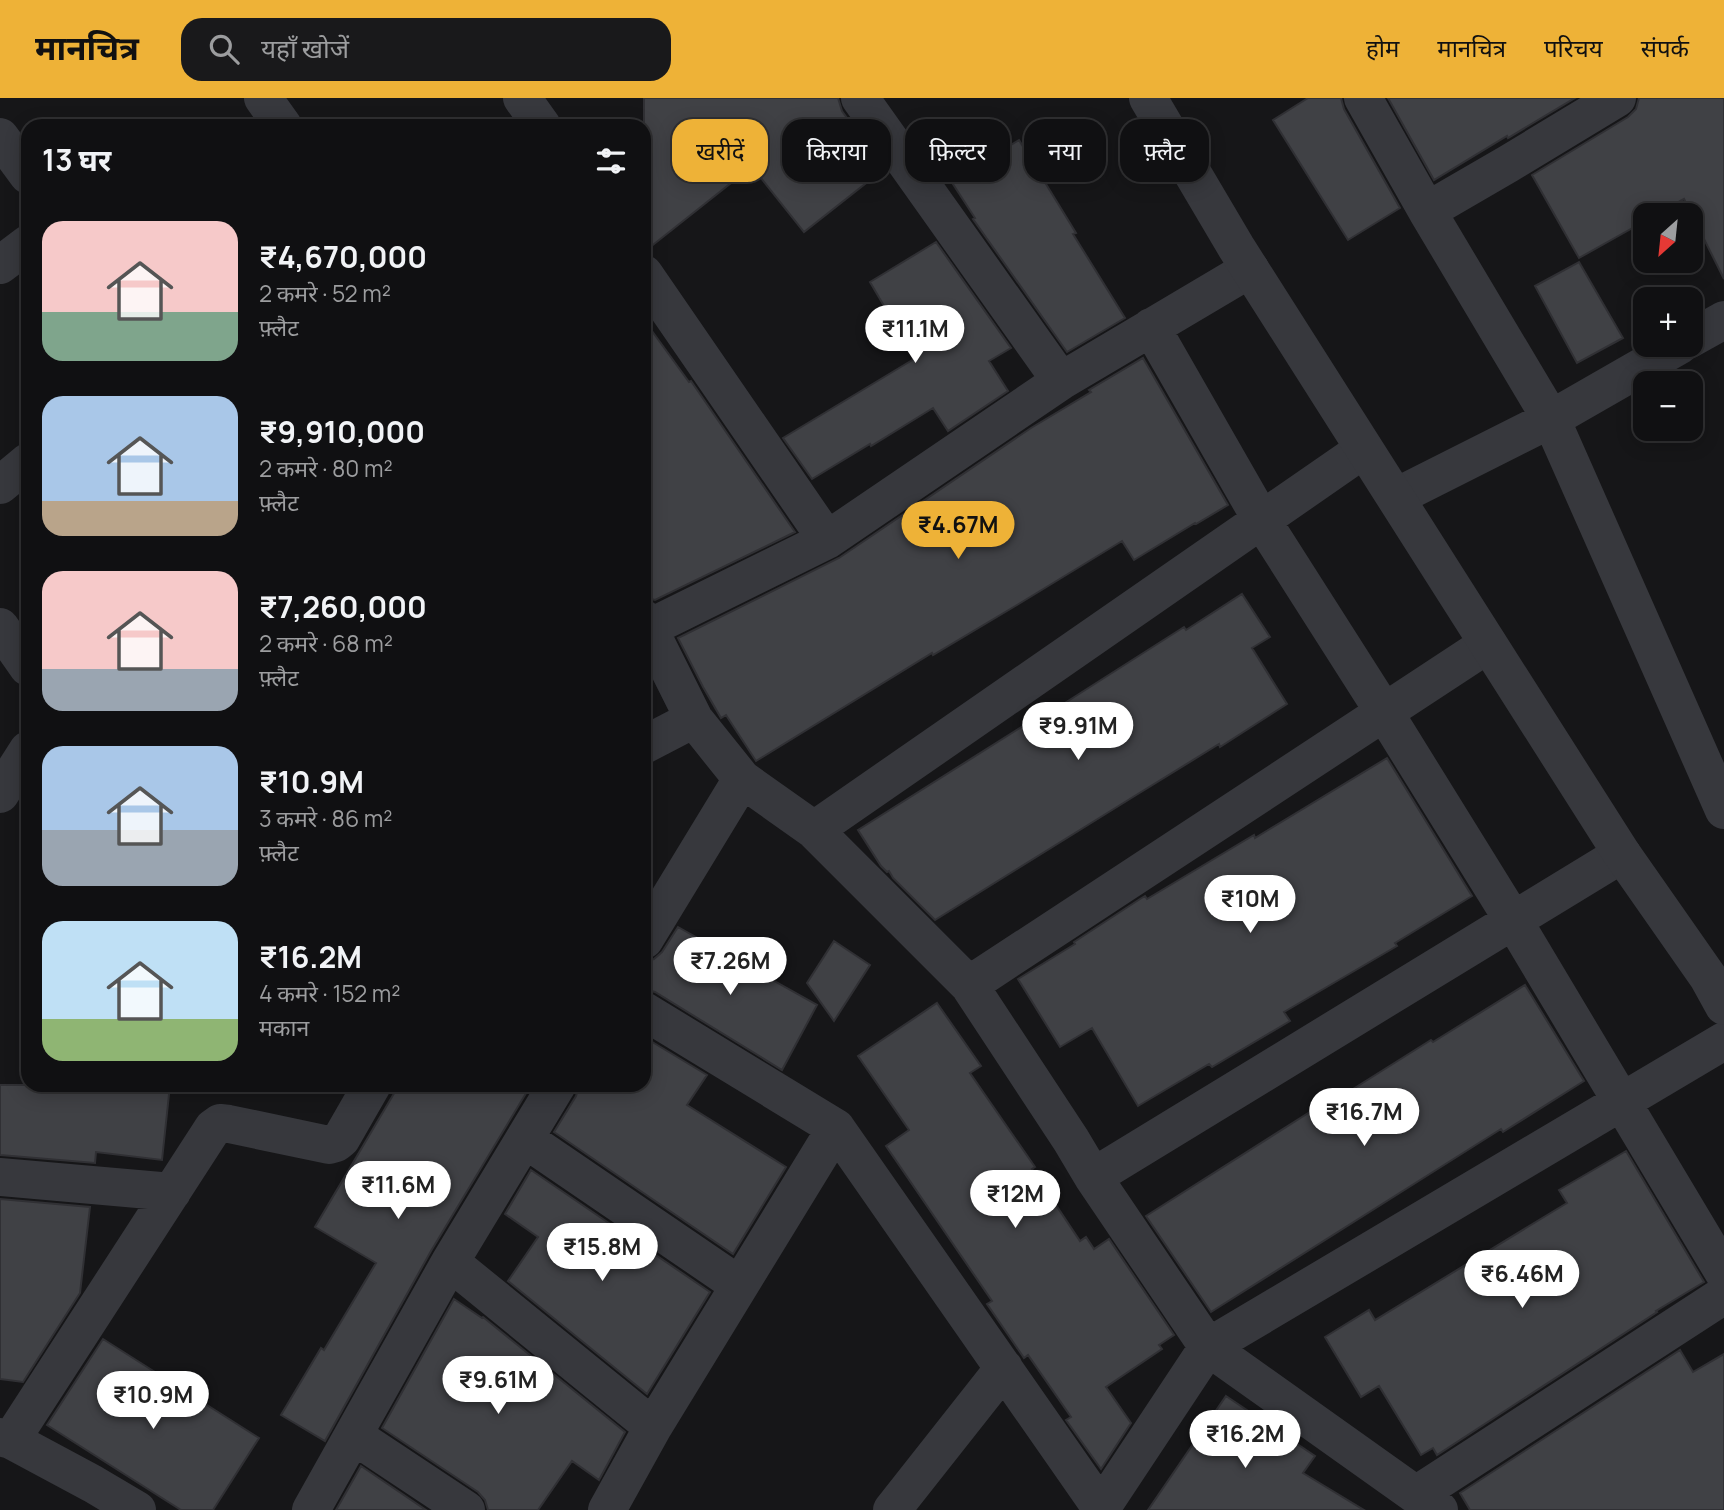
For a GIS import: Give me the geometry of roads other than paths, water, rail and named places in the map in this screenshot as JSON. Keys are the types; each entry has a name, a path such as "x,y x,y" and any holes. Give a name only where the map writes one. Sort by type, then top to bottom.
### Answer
{"street":[{"path":"263,98 278,119"},
{"path":"522,98 537,119"},
{"path":"860,98 1061,381"},
{"path":"1148,98 1250,269 1622,854 1719,985"},
{"path":"1363,98 1551,419 1724,810"},
{"path":"1427,211 1617,98"},
{"path":"0,137 21,166"},
{"path":"0,265 21,249"},
{"path":"651,621 827,540 1061,381 1250,269"},
{"path":"651,284 827,540"},
{"path":"1703,332 1724,320"},
{"path":"1151,327 1261,519 1513,920 1724,1273"},
{"path":"1396,497 1551,419 1659,357"},
{"path":"814,830 1364,449"},
{"path":"0,485 21,468"},
{"path":"0,627 21,657"},
{"path":"651,633 694,719 742,779 814,830 970,985 1093,1177 1208,1347 1427,1503 1724,1295"},
{"path":"970,985 1488,643"},
{"path":"651,741 694,719"},
{"path":"0,794 21,761"},
{"path":"651,928 742,779"},
{"path":"1093,1177 1622,854"},
{"path":"651,1014 835,1128 1100,1509 1208,1347 1724,1041"},
{"path":"137,1510 86,1497 6,1438 213,1128 220,1123 329,1145 341,1139 368,1092"},
{"path":"311,1510 450,1262 553,1092"},
{"path":"607,1510 653,1427 835,1128"},
{"path":"525,1139 739,1285"},
{"path":"0,1177 172,1192"},
{"path":"450,1262 653,1427"},
{"path":"892,1510 1004,1368"},
{"path":"353,1435 466,1510"}]}
